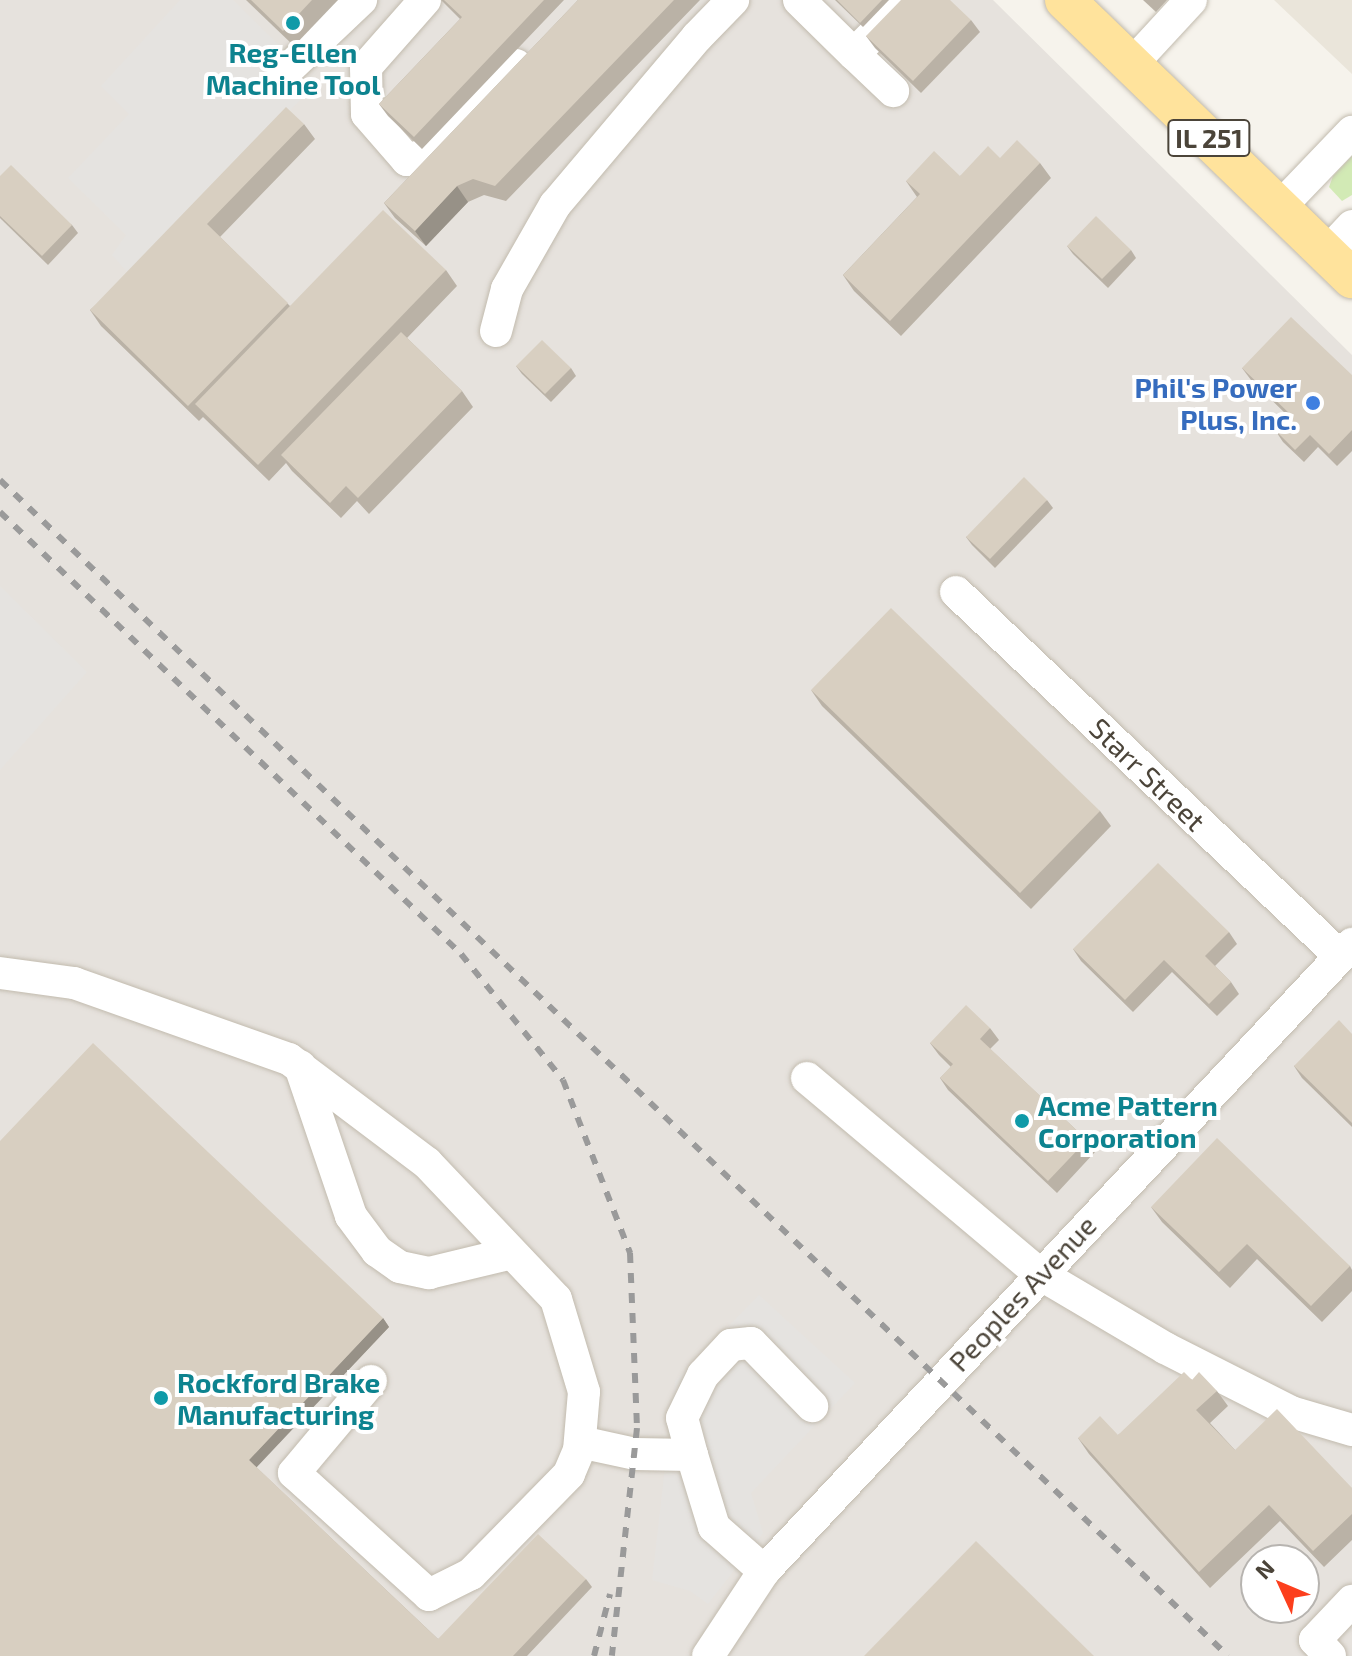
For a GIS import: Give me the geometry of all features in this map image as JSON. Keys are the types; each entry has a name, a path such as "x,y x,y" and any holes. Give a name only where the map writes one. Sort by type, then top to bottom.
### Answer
{"main road":[{"name":"IL 251","path":"1065,0 1281,206 1344,252"}],"street":[{"path":"285,72 361,0"},
{"path":"425,0 366,67 367,114 407,160 430,153 537,44"},
{"path":"496,331 507,289 555,205 697,37 733,0"},
{"path":"854,54 908,0"},
{"path":"1132,64 1191,0"},
{"path":"818,7 854,54 893,91"},
{"path":"1281,206 1352,132"},
{"name":"Starr Street","path":"956,592 1346,950"},
{"name":"Peoples Avenue","path":"712,1654 764,1571 1346,950"},
{"path":"0,973 74,983 289,1059 427,1163 556,1299 584,1392 580,1442 569,1474 471,1574 429,1595 294,1473 371,1381"},
{"path":"300,1066 351,1216 377,1251 400,1267 429,1273 512,1253"},
{"path":"807,1078 1040,1274 1165,1348 1277,1405 1352,1430"},
{"path":"764,1571 714,1527 682,1418 703,1375 731,1345 751,1343 812,1406"},
{"path":"580,1442 635,1454 692,1455"},
{"path":"1330,1656 1315,1640 1352,1601"}],"shaded area":[{"path":"0,0 993,0 1352,355 1352,1656 0,1656"},
{"path":"180,0 233,0 296,62 286,72 309,91 129,274 112,255 126,235 68,178 129,114 101,86"},
{"path":"1274,0 1352,0 1352,74"},
{"path":"0,586 87,672 0,770"},
{"path":"759,1295 855,1383 751,1493 763,1533 708,1604 690,1591 652,1580 675,1381"}],"green space":[{"path":"1352,156 1352,195 1342,201 1329,187 1333,176"}],"building":[{"path":"251,0 312,0 283,31"},
{"path":"444,0 544,0 414,137 379,104 462,17"},
{"path":"578,0 674,0 495,186 473,179 457,186 415,231 384,203"},
{"path":"837,0 882,0 860,23"},
{"path":"901,0 950,0 971,20 913,81 866,36"},
{"path":"286,107 304,124 207,224 288,303 188,406 90,310"},
{"path":"1017,140 1040,163 890,321 843,275 920,194 906,181 934,151 960,176 988,146 1000,158"},
{"path":"11,165 72,225 42,256 0,216 0,176"},
{"path":"383,210 446,270 258,465 195,404"},
{"path":"1096,216 1131,250 1102,279 1067,246"},
{"name":"Phil's Power Plus, Inc.","path":"1291,317 1352,375 1352,430 1329,454 1310,435 1295,450 1275,430 1290,414 1242,368"},
{"path":"401,332 462,391 358,498 346,486 330,503 281,455"},
{"path":"542,340 571,368 545,394 516,366"},
{"path":"1024,477 1047,500 990,559 966,537"},
{"path":"891,608 1100,811 1020,893 811,690"},
{"path":"1158,863 1229,932 1205,956 1231,982 1209,1004 1164,960 1125,1000 1073,949"},
{"name":"Acme Pattern Corporation","path":"966,1005 990,1028 980,1039 1087,1140 1048,1181 940,1078 953,1064 930,1043"},
{"path":"1339,1020 1352,1034 1352,1123 1294,1066"},
{"name":"Rockford Brake Manufacturing","path":"93,1043 383,1318 249,1460 438,1639 538,1534 586,1579 513,1656 0,1656 0,1141"},
{"path":"1217,1138 1350,1266 1311,1306 1247,1244 1219,1272 1151,1207"},
{"path":"1184,1372 1192,1380 1199,1372 1217,1391 1196,1410 1235,1450 1277,1409 1352,1488 1352,1514 1320,1544 1306,1544 1269,1505 1199,1572 1078,1438 1100,1416 1118,1435"},
{"path":"976,1541 1094,1656 864,1656"}],"railway":[{"path":"0,480 1228,1656"},
{"path":"0,512 461,954 563,1080 630,1253 637,1428 612,1656"},
{"path":"594,1656 610,1594"}],"place":[{"name":"Reg-Ellen Machine Tool","path":"293,23"},
{"name":"Phil's Power Plus, Inc.","path":"1313,403"},
{"name":"Acme Pattern Corporation","path":"1022,1121"},
{"name":"Rockford Brake Manufacturing","path":"161,1398"}]}
